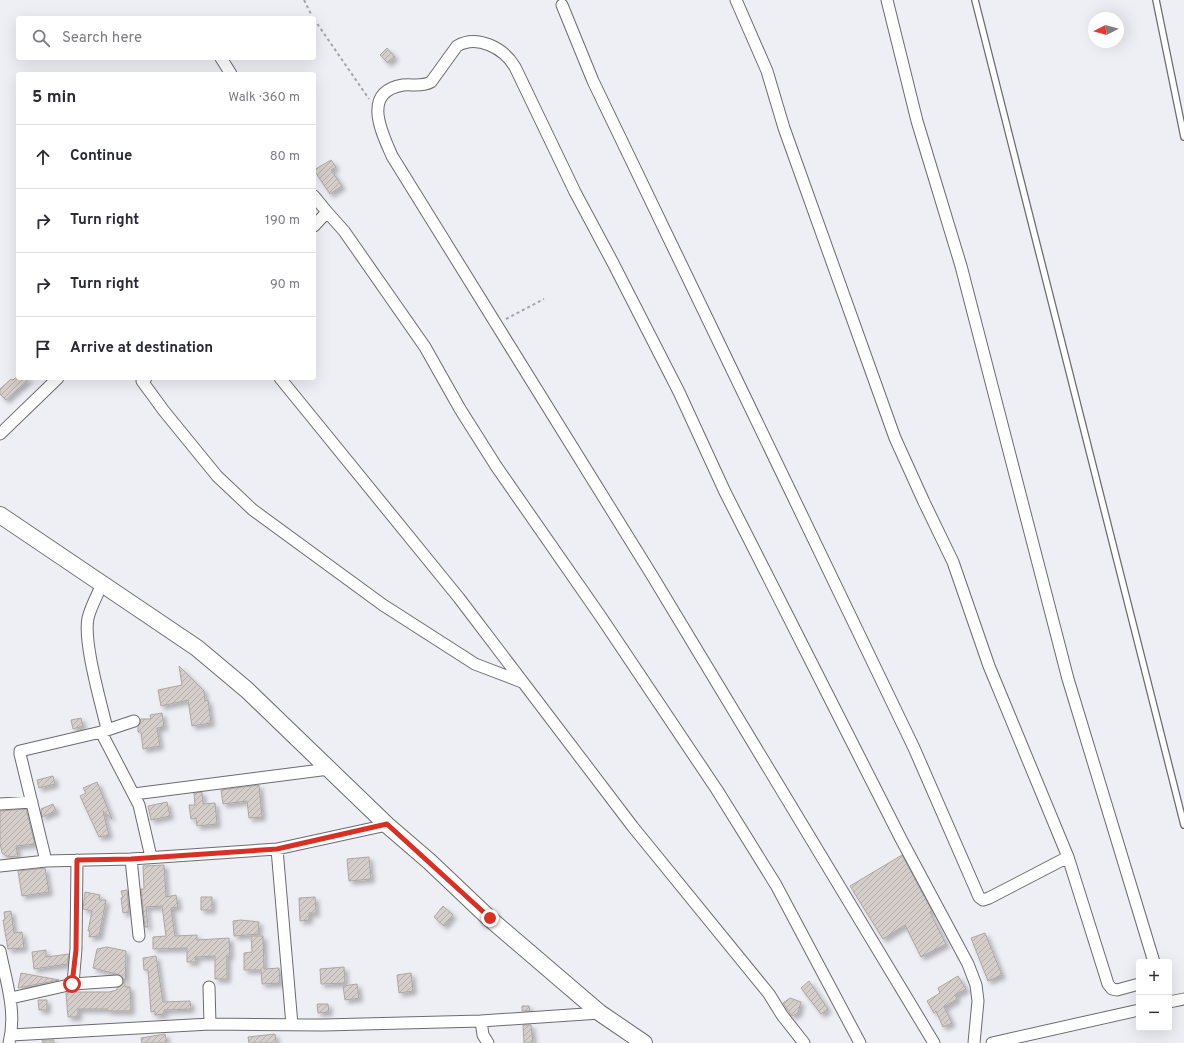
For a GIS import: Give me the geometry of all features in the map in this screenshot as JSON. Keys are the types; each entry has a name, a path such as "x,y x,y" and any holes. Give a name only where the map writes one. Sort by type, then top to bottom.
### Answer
{"street":[{"path":"736,0 767,71 784,128 896,438 952,562 989,666 1068,857 1108,984 1112,989 1116,990 1136,985"},
{"path":"887,0 917,121 961,266 1068,679 1153,959"},
{"path":"562,6 594,81 914,748 979,897 983,900 989,898 1068,857"},
{"path":"934,1043 649,570 392,156 383,136 376,113 379,102 388,91 402,85 426,84 430,82 457,46 461,44 475,42 490,45 504,52 510,59 575,192 613,263 675,386 725,492 901,839 968,964 976,985 978,1002 974,1043"},
{"path":"222,60 230,72"},
{"path":"316,199 344,231 425,347 460,409 496,466 601,617 717,790 776,886 860,1043"},
{"path":"316,224 326,212"},
{"path":"0,434 56,380"},
{"path":"143,380 164,412 217,476 252,510 377,600 475,664 522,682"},
{"path":"282,380 459,598 633,827 769,994 782,1016 804,1043"},
{"path":"0,515 197,648 248,690 387,824 490,918 600,1013 644,1043"},
{"path":"102,584 88,616 87,626 104,730 134,794 143,818 151,857"},
{"path":"46,861 20,751 134,721"},
{"path":"134,794 329,769"},
{"path":"0,804 32,802"},
{"path":"0,866 46,861 131,859 277,849 387,824"},
{"path":"277,849 292,1025"},
{"path":"131,859 139,936"},
{"path":"72,984 76,950 77,860"},
{"path":"0,951 11,998 10,1039 210,1024 292,1025 481,1020 600,1013"},
{"path":"11,998 72,984 117,981"},
{"path":"209,987 210,1024"},
{"path":"1172,1001 1184,999"},
{"path":"992,1043 1136,1011"},
{"path":"481,1020 483,1035 488,1043"}],"lane":[{"path":"974,0 1184,825"},
{"path":"1156,0 1184,137"}],"path":[{"path":"304,0 312,16"},
{"path":"316,22 369,99 376,113"},
{"path":"497,324 544,299"}],"building":[{"path":"387,48 395,57 388,63 380,55"},
{"path":"331,160 336,167 331,170 342,186 330,194 316,173 316,169"},
{"path":"16,378 16,380 28,380 6,400 0,394 0,389 11,379 13,380"},
{"path":"179,666 204,691 205,701 208,700 211,723 192,726 188,700 161,706 158,690 182,685"},
{"path":"162,713 164,727 157,728 160,746 143,749 141,732 138,732 141,719 151,719 150,715"},
{"path":"81,718 83,726 73,729 71,720"},
{"path":"53,776 55,784 39,788 37,780"},
{"path":"97,782 112,819 103,811 109,835 99,837 80,796 86,793 83,788"},
{"path":"259,785 262,817 249,818 247,801 223,804 221,790"},
{"path":"202,792 203,804 215,803 217,824 197,826 196,818 191,819 189,805 195,805 194,793"},
{"path":"167,802 170,816 151,820 148,806"},
{"path":"53,804 56,811 42,817 41,809"},
{"path":"26,809 35,844 16,846 18,857 6,856 2,853 0,843 0,811"},
{"path":"902,855 932,911 930,912 946,944 921,957 905,925 883,939 850,886"},
{"path":"369,857 371,879 349,881 347,859"},
{"path":"164,865 166,897 176,895 178,907 171,908 175,936 197,935 197,940 229,938 230,956 227,956 227,979 215,979 215,956 195,957 196,962 187,962 187,948 153,949 153,937 166,936 162,906 146,907 148,927 145,927 141,889 144,889 143,866"},
{"path":"45,868 49,892 22,896 18,871"},
{"path":"127,890 129,912 123,913 121,898 123,898 121,891"},
{"path":"85,892 100,895 99,900 106,900 99,936 89,937 90,931 88,931 92,911 83,909"},
{"path":"201,897 212,897 212,910 201,910"},
{"path":"315,897 316,913 309,913 309,920 300,921 299,898"},
{"path":"443,906 453,915 444,926 434,917"},
{"path":"11,911 14,933 22,932 24,948 8,949 3,920 5,920 4,912"},
{"path":"241,920 259,922 258,934 234,936 233,921"},
{"path":"985,933 1002,975 988,981 971,938"},
{"path":"251,936 263,936 264,969 279,968 280,983 262,984 261,970 244,970 244,953 252,952"},
{"path":"107,947 126,951 125,987 130,987 131,1011 78,1009 78,1017 68,1017 66,993 76,991 109,992 117,990 117,988 123,984 124,980 120,975 93,968 97,949"},
{"path":"46,950 46,957 69,954 67,964 34,969 32,952"},
{"path":"156,956 163,1002 190,1001 191,1009 164,1010 164,1014 155,1015 155,1011 151,1012 148,970 144,970 143,958"},
{"path":"344,967 345,983 321,984 320,969"},
{"path":"21,973 59,980 18,988"},
{"path":"411,973 413,991 399,993 397,975"},
{"path":"958,976 966,989 955,995 957,999 944,1007 952,1023 943,1027 936,1011 934,1013 927,1001 940,993 938,988"},
{"path":"809,981 828,1009 821,1014 801,988"},
{"path":"357,984 359,998 345,1000 343,986"},
{"path":"790,998 801,1002 798,1013 792,1016 783,1003"},
{"path":"38,1000 47,1000 47,1010 39,1010"},
{"path":"317,1004 328,1004 329,1012 318,1013"},
{"path":"522,1006 529,1006 530,1011 522,1011"},
{"path":"523,1025 531,1025 533,1043 524,1043"},
{"path":"165,1034 167,1043 142,1043 141,1038"},
{"path":"275,1034 276,1043 249,1043 248,1037"},
{"path":"42,1040 54,1040 54,1043 43,1043"}],"route":[{"path":"72,984 76,950 77,860 131,859 277,849 387,824 490,918"}]}
